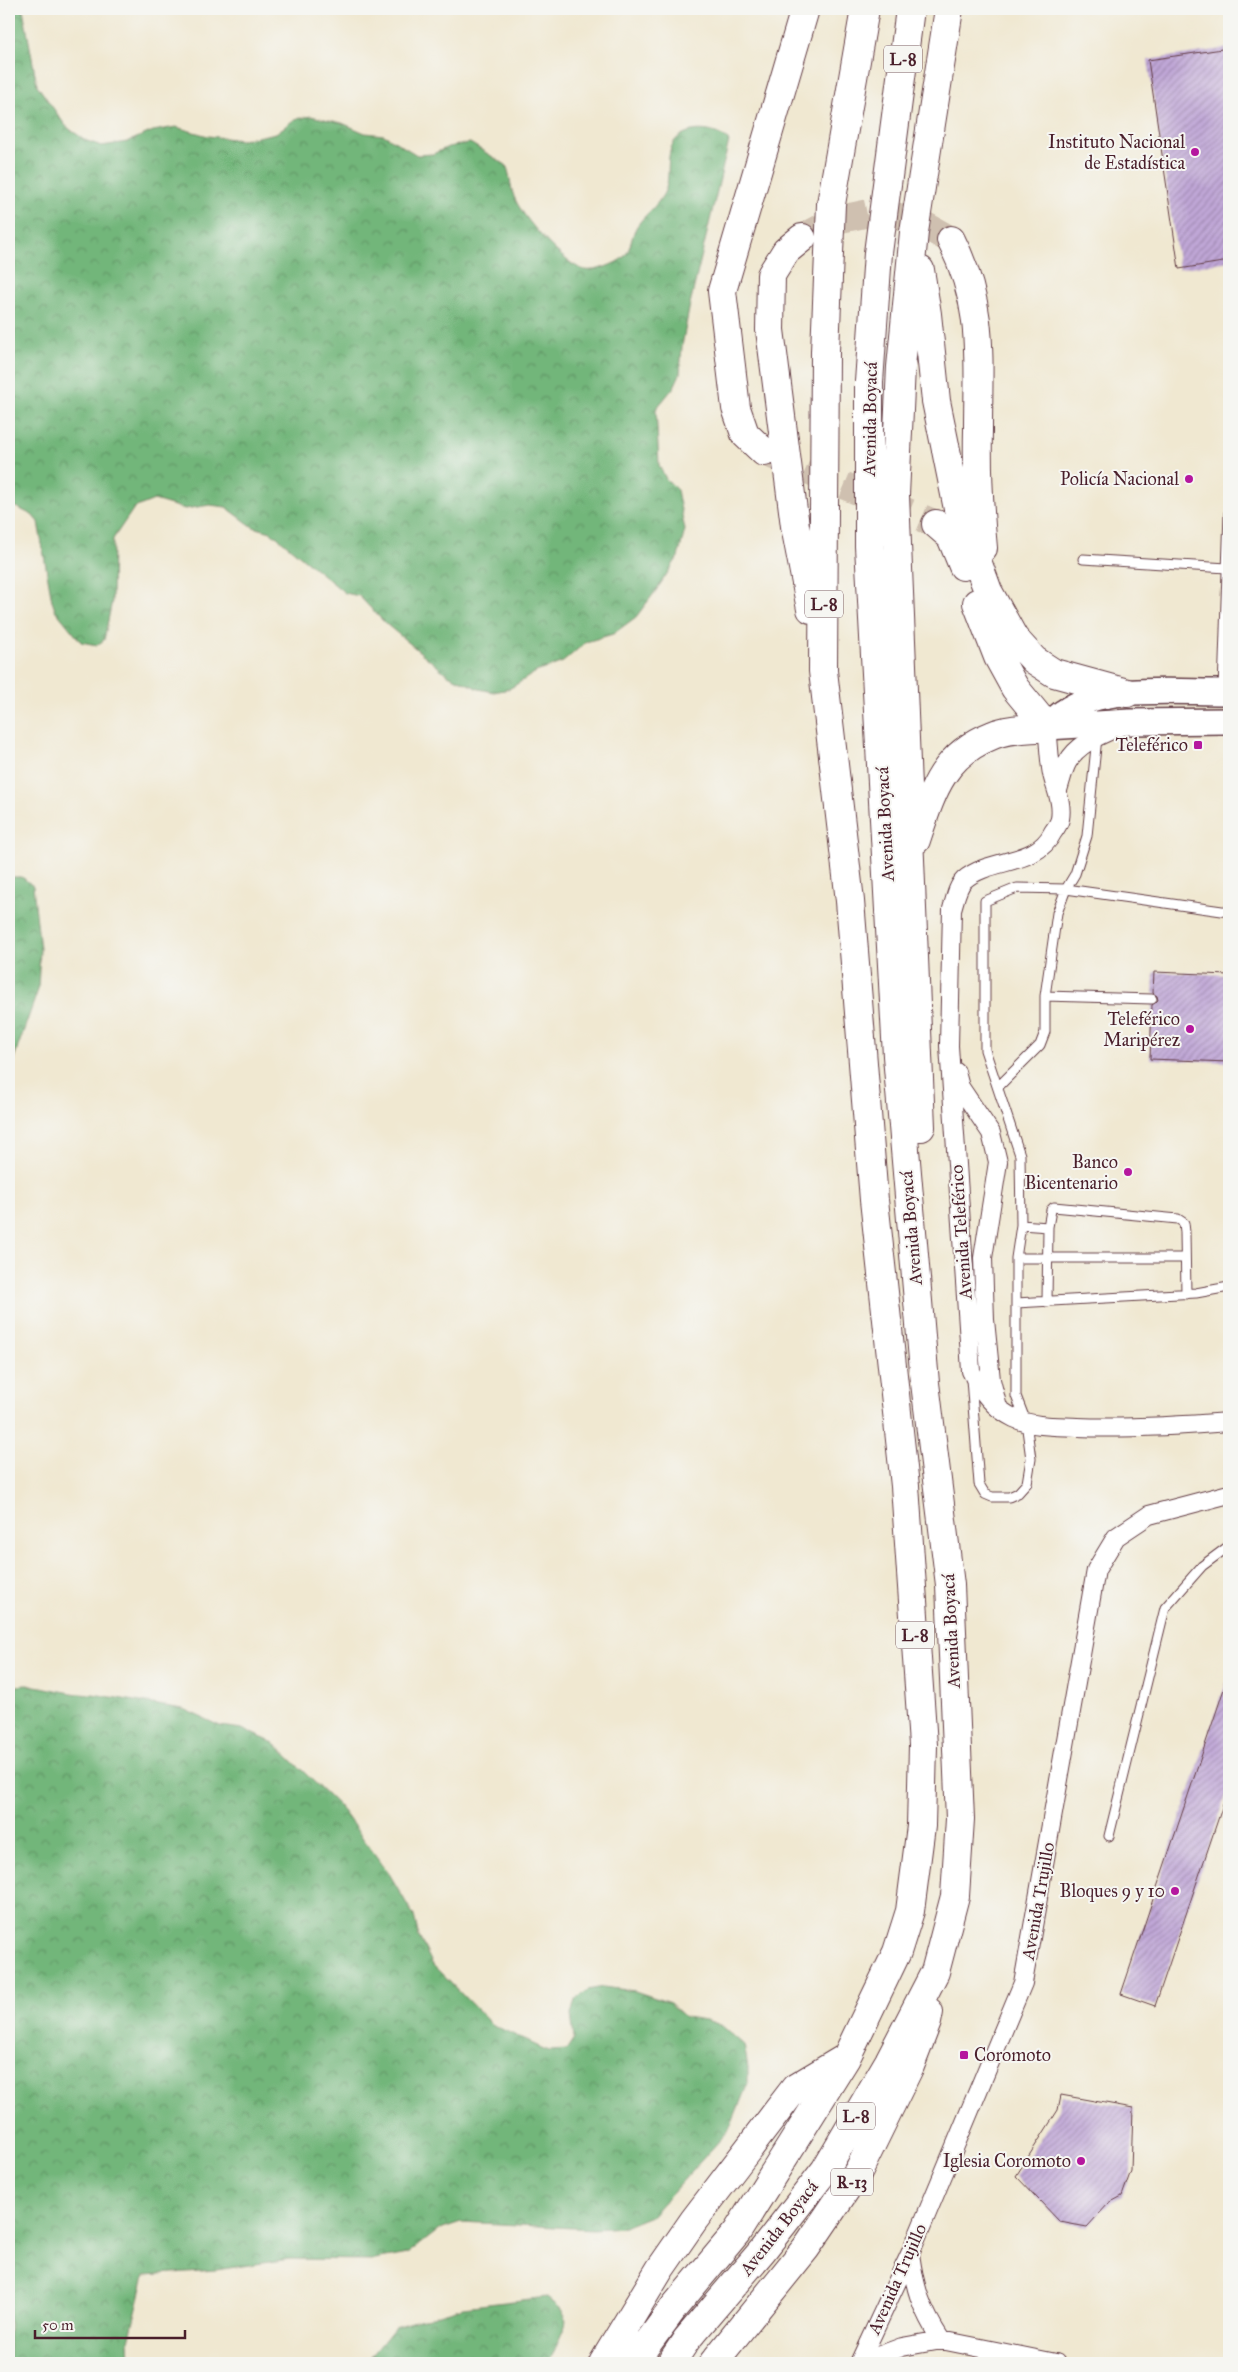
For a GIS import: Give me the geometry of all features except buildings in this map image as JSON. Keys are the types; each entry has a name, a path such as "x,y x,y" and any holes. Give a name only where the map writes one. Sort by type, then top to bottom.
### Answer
{"highway":[{"path":"764,452 745,434 736,408 722,291 805,9"},
{"path":"854,61 857,9"},
{"name":"Avenida Boyacá","path":"633,2363 675,2306 737,2232 846,2058 897,1952 910,1911 921,1826 923,1745 905,1486 874,1200 850,901 823,671 825,352 831,204 854,61 865,9"},
{"name":"Avenida Boyacá","path":"670,2363 687,2339 762,2251 825,2170 889,2061 935,1972 955,1896 960,1819 950,1585 925,1383 897,1056 869,546 870,372 878,253 910,9"},
{"path":"897,110 934,22 935,9"},
{"path":"914,1266 922,1158 895,495 901,366 914,232 949,9"},
{"path":"914,232 927,314 936,401 952,482 958,509 988,592 1014,638 1034,660 1054,673 1127,693"},
{"path":"802,238 786,251 771,275 770,330 796,526 823,671"},
{"path":"951,240 968,278 978,322 980,355 978,430 979,506 988,592"},
{"path":"936,524 951,537 998,656 1015,688 1047,728"},
{"path":"911,856 932,794 943,771 961,754 994,734 1047,728"},
{"name":"R-13","path":"713,2363 806,2248 860,2170 906,2074 928,2022 935,1972"},
{"path":"603,2363 671,2253 720,2184 795,2088 846,2058"}],"street":[{"path":"1047,728 1064,712 1079,703 1103,695 1226,692"},
{"path":"1047,728 1130,722 1229,721"},
{"name":"Avenida Teleférico","path":"1058,790 1067,763 1079,749 1097,737 1130,722"},
{"name":"Avenida Teleférico","path":"1047,728 1052,774 1058,790 1060,819 1052,836 1042,848 963,881 952,909 949,1046 970,1371 983,1393 998,1408 1026,1422 1052,1426 1144,1429 1229,1422"},
{"name":"Avenida Teleférico","path":"949,1046 960,1087 991,1133 998,1162 984,1258 985,1320 991,1380 998,1408"},
{"name":"Avenida Trujillo","path":"859,2363 910,2254 1023,1983 1096,1570 1116,1537 1149,1515 1229,1494"},
{"path":"910,2254 915,2289 928,2319 941,2340"},
{"path":"859,2363 902,2347 941,2340 1056,2363"}],"lane":[{"path":"1226,692 1229,513"},
{"path":"1083,559 1227,568"},
{"path":"998,1087 1040,1045 1045,1032 1045,996 1057,913 1066,889 1075,874 1087,836 1097,737"},
{"path":"970,1371 979,1484 985,1494 1000,1498 1009,1497 1018,1493 1027,1483 1031,1459 1026,1422 1016,1396 1016,1258 1021,1225 1020,1155 984,1050 985,901 1018,888 1066,889 1213,908 1229,912"},
{"path":"1045,996 1152,999"},
{"path":"1047,1302 1048,1227 1051,1210 1054,1207 1178,1219 1184,1223 1185,1232 1186,1294"},
{"path":"1021,1225 1048,1227"},
{"path":"1016,1258 1184,1258"},
{"path":"1016,1304 1186,1294 1229,1287"},
{"path":"1108,1836 1165,1608 1202,1566 1229,1546"}],"green space":[{"path":"9,9 23,9 37,85 65,125 87,141 102,146 127,142 153,131 176,127 208,136 242,140 276,133 295,119 311,116 342,123 365,133 384,135 417,155 433,154 448,147 470,143 506,165 514,197 536,230 567,260 585,270 600,269 611,265 627,253 637,226 658,203 664,193 668,181 669,154 674,142 679,137 686,133 701,130 717,133 729,141 690,304 682,346 680,374 674,387 656,409 659,465 666,479 677,490 685,530 678,557 636,617 613,634 586,642 563,662 536,672 509,689 494,692 479,689 448,675 386,624 359,596 345,593 271,532 253,527 226,507 210,505 185,509 154,500 134,508 113,539 112,601 104,640 97,645 81,642 55,610 38,522 32,515 16,507 9,508"},
{"path":"9,877 22,877 33,886 40,949 38,990 13,1061 9,1066"},
{"path":"26,1685 183,1709 220,1726 242,1729 274,1743 340,1807 390,1875 414,1916 419,1937 433,1965 491,2024 548,2051 566,2050 574,2038 571,2015 575,2000 588,1990 603,1987 635,1991 670,2003 685,2017 706,2020 721,2025 744,2045 748,2067 748,2083 729,2130 651,2216 624,2227 593,2229 461,2222 440,2229 408,2254 375,2260 289,2259 216,2270 145,2275 129,2340 130,2363 9,2363 9,1687"},
{"path":"547,2297 561,2309 567,2321 549,2363 366,2363 395,2327 463,2307"}],"tunnel":[{"path":"802,238 836,220 874,212 915,220 951,240"},
{"path":"767,453 936,524"}],"place":[{"name":"Instituto Nacional de Estadística","path":"1195,152"},
{"name":"Policía Nacional","path":"1189,479"},
{"name":"Teleférico","path":"1198,745"},
{"name":"Teleférico Maripérez","path":"1190,1029"},
{"name":"Banco Bicentenario","path":"1128,1172"},
{"name":"Bloques 9 y 10","path":"1175,1891"},
{"name":"Coromoto","path":"964,2055"},
{"name":"Iglesia Coromoto","path":"1081,2161"}]}
